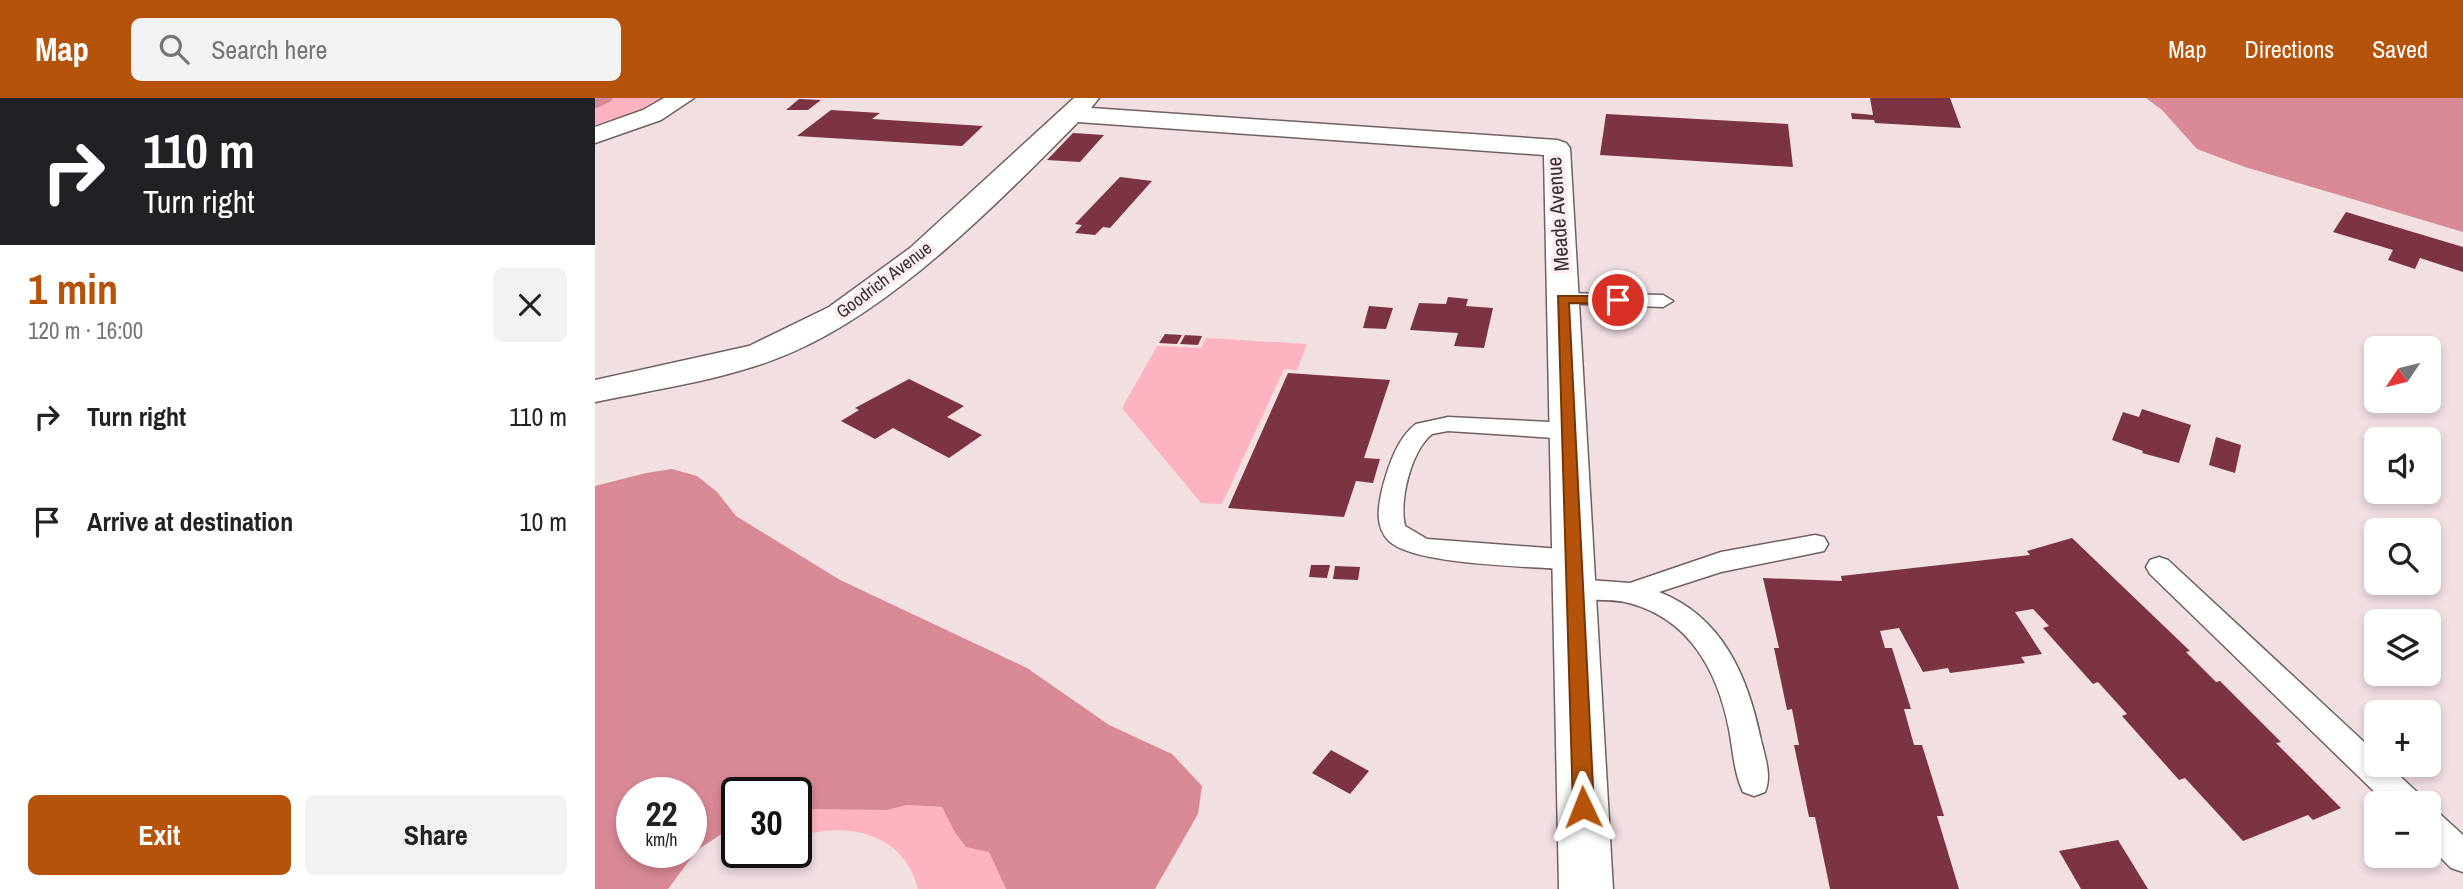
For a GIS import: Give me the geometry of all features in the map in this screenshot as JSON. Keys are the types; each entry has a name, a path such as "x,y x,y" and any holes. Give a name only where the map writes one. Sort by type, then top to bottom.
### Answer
{"street":[{"path":"595,135 644,119 682,98"},
{"name":"Meade Avenue","path":"1079,106 1557,148 1587,889"},
{"name":"Goodrich Avenue","path":"595,391 738,359 779,346 839,316 873,293 944,234 1079,106"}],"lane":[{"path":"1563,299 1663,301"},
{"path":"1570,431 1448,424 1421,431 1407,447 1389,516 1394,530 1408,541 1425,548 1575,574 1654,600 1672,611 1691,626 1724,662 1739,701 1754,782"},
{"path":"1631,593 1679,573 1723,560 1815,544"},
{"path":"2159,567 2394,791"},
{"path":"2441,836 2463,857"}],"shaded area":[{"path":"595,98 662,98 636,112 595,125"},
{"path":"2146,98 2463,98 2463,232 2245,167 2197,149 2162,110"},
{"path":"1206,338 1307,344 1297,370 1284,369 1222,504 1201,503 1122,408 1157,346 1201,348"},
{"path":"672,469 697,476 717,492 736,516 840,580 1027,668 1109,725 1172,754 1202,786 1198,814 1155,889 1006,889 989,852 966,847 942,807 907,805 887,810 812,809 812,777 721,777 721,834 707,844 707,777 616,777 616,868 684,868 668,889 595,889 595,486"},
{"path":"907,805 942,807 954,831 989,852 1006,889 918,889 911,870 900,855 886,843 852,831 812,833 812,809 887,810"}],"building":[{"path":"1870,98 1950,98 1961,128 1852,119 1851,113 1873,115"},
{"path":"799,99 821,100 808,110 786,110"},
{"path":"831,110 880,113 872,119 983,126 962,146 797,136"},
{"path":"1606,114 1788,124 1793,167 1600,155"},
{"path":"1073,133 1104,135 1080,162 1047,160"},
{"path":"1120,177 1152,181 1110,228 1103,227 1095,235 1075,233 1082,225 1075,224"},
{"path":"2346,212 2463,247 2463,272 2420,258 2415,269 2388,260 2393,250 2333,232"},
{"path":"1448,297 1468,299 1466,306 1493,308 1484,348 1454,346 1458,333 1410,330 1419,303 1446,304"},
{"path":"1369,306 1393,308 1386,329 1363,328"},
{"path":"1165,334 1182,335 1177,344 1159,343"},
{"path":"1185,335 1202,336 1198,345 1180,344"},
{"path":"1288,373 1390,380 1364,458 1380,459 1373,483 1356,481 1344,517 1228,508"},
{"path":"909,379 964,406 947,417 982,435 949,458 893,428 875,439 841,421 859,410 855,408"},
{"path":"2142,409 2191,425 2179,463 2142,453 2143,451 2112,440 2123,412 2139,417"},
{"path":"2216,437 2241,445 2235,473 2209,465"},
{"path":"2072,538 2190,651 2186,652 2216,682 2220,681 2281,742 2276,743 2341,808 2313,820 2308,815 2243,841 2185,778 2179,780 2122,716 2127,714 2098,682 2093,684 2043,628 2049,626 2033,609 2015,612 2042,654 2021,657 2025,663 1950,673 1948,668 1923,672 1899,628 1880,631 1885,648 1892,648 1911,709 1904,709 1914,745 1922,745 1944,816 1937,816 1959,889 1830,889 1815,817 1809,817 1794,745 1799,745 1792,709 1787,710 1774,648 1779,648 1763,578 1842,581 1841,576 2030,555 2027,551"},
{"path":"1311,565 1330,565 1327,578 1309,577"},
{"path":"1335,566 1360,567 1358,580 1333,579"},
{"path":"1331,750 1369,771 1350,794 1312,773"},
{"path":"2118,840 2148,889 2081,889 2059,851"}],"waterway":[{"path":"595,104 608,98"}],"route":[{"path":"1583,807 1563,299 1618,300"}]}
